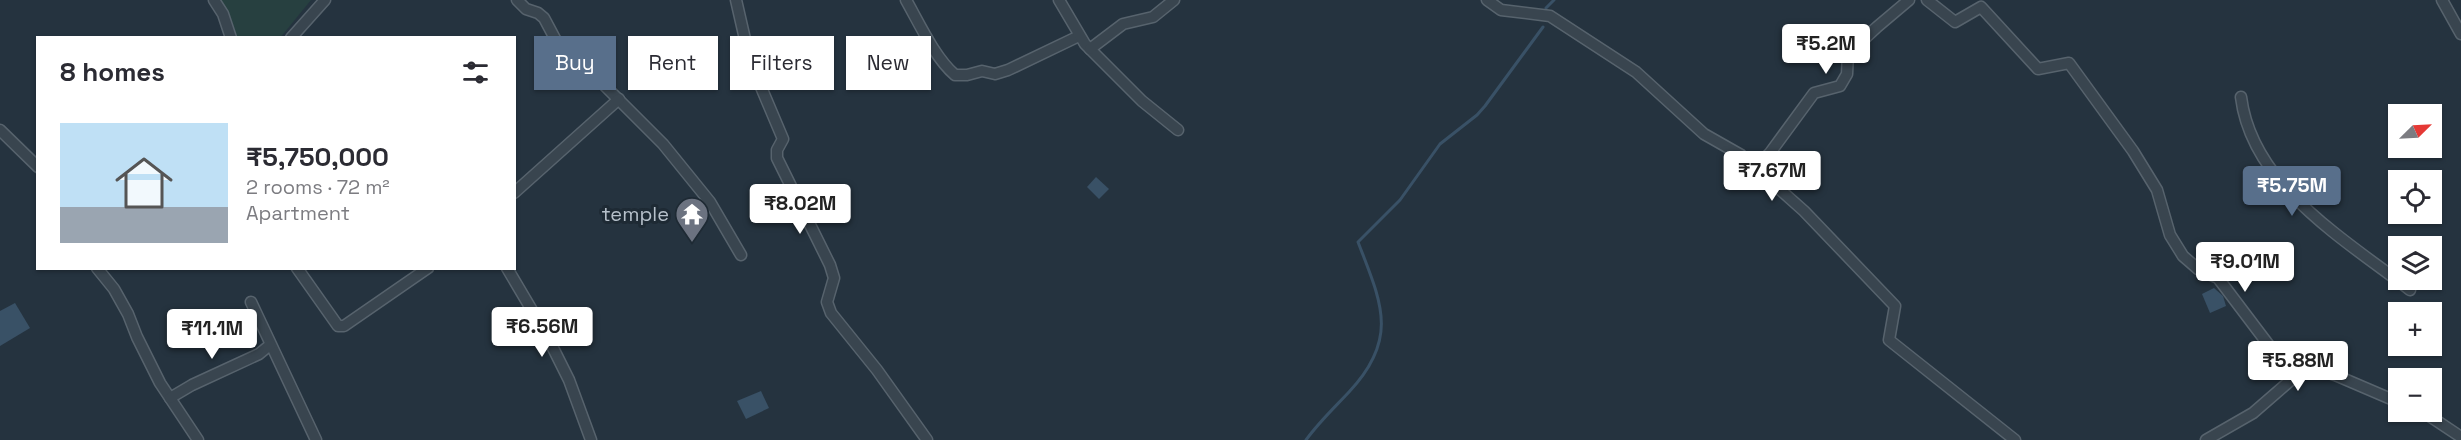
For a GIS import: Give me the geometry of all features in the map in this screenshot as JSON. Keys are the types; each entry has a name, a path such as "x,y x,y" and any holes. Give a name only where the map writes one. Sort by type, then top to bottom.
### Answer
{"street":[{"path":"214,0 223,14 230,36"},
{"path":"293,36 325,0"},
{"path":"517,0 526,9 544,18 561,48 573,62 603,84 663,144 710,202 741,255"},
{"path":"736,0 750,61 783,139 777,150 777,158 818,238 834,278 827,302 831,313 877,370 927,440"},
{"path":"906,0 948,70 955,75 982,71 995,74 1008,70 1079,36"},
{"path":"1059,0 1079,36 1090,49 1142,101 1178,130"},
{"path":"1090,49 1123,24 1153,17 1174,0"},
{"path":"1487,0 1501,10 1550,16 1636,72 1704,134 1741,155 1804,211 1895,306 1889,340 2015,440"},
{"path":"1755,168 1770,153 1814,93 1840,86 1847,74 1848,54 1909,0"},
{"path":"1926,0 1955,21 1985,3 2038,69 2069,63 2133,151 2157,190 2170,235 2183,256 2198,269 2218,278 2277,356 2299,373"},
{"path":"2442,0 2461,34"},
{"path":"2241,98 2249,134 2272,170 2302,207 2388,273"},
{"path":"516,192 619,99"},
{"path":"0,130 36,165"},
{"path":"99,270 114,289 160,383 198,440"},
{"path":"298,270 327,313 338,326 344,326 425,270"},
{"path":"508,270 546,334 564,371 591,440"},
{"path":"251,302 316,440"},
{"path":"170,398 192,385 259,354 270,345"},
{"path":"2206,440 2253,413 2299,373 2308,369 2318,369 2388,398"},
{"path":"2438,422 2461,437"}],"green space":[{"path":"220,0 311,0 282,36 235,36"}],"water":[{"path":"1096,177 1109,189 1099,199 1087,187"},
{"path":"2214,288 2223,296 2226,306 2210,313 2202,294"},
{"path":"15,303 30,328 0,346 0,311"},
{"path":"761,391 769,408 746,419 737,401"}],"waterway":[{"path":"1546,8 1554,0"},
{"path":"1306,440 1365,373 1375,354 1380,337 1379,302 1358,242 1400,200 1440,144 1485,106 1543,27"}],"place":[{"name":"temple","path":"692,243"}]}
